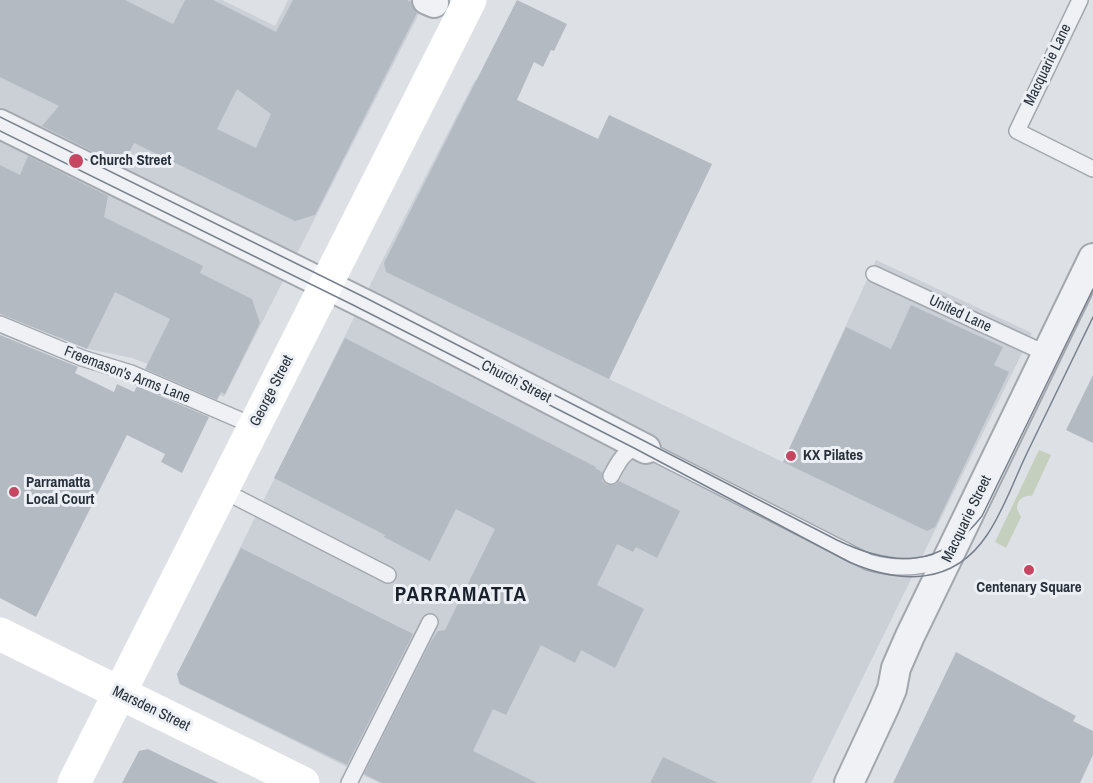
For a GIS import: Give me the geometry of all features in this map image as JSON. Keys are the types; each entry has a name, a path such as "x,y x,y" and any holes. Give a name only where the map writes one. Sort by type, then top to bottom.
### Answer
{"street":[{"name":"George Street","path":"74,783 470,0"},
{"name":"Church Street","path":"0,124 327,285 646,448"},
{"name":"Macquarie Street","path":"849,783 892,689 896,668 910,636 1093,258"},
{"name":"Marsden Street","path":"0,634 303,783"}],"lane":[{"name":"Macquarie Lane","path":"1080,0 1017,131 1093,169"},
{"name":"United Lane","path":"874,274 1047,354"},
{"name":"Freemason's Arms Lane","path":"0,324 82,358 131,374 254,426"},
{"path":"611,476 626,453 636,448 646,448"},
{"name":"Church Street","path":"646,448 868,562 905,568 924,566 948,558"},
{"path":"222,490 388,575"},
{"path":"349,783 430,622"}],"shaded area":[{"path":"0,0 222,0 275,26 288,0 426,0 224,397 159,368 132,358 88,349 0,312"},
{"path":"475,80 598,139 609,115 712,164 609,379 783,462 876,260 1032,333 811,783 379,783 179,684 177,675 382,261"}],"green space":[{"path":"1039,450 1051,455 1032,496 1023,497 1018,503 1017,509 1021,517 1006,548 995,542"}],"building":[{"path":"0,0 125,0 173,24 185,0 213,0 276,32 293,0 407,0 411,2 417,13 315,215 295,221 134,143 122,166 42,126 59,106 0,77","holes":["237,89 271,114 256,148 217,129"]},
{"path":"517,0 567,24 554,51 551,50 543,67 534,62 517,100 598,139 609,115 712,164 609,379 386,272 384,263"},
{"path":"28,156 108,196 104,217 203,266 200,273 252,299 260,323 225,394 221,392 217,400 145,369 170,319 115,292 87,349 0,314 0,165 20,175"},
{"path":"911,305 1003,347 994,365 1009,372 935,527 927,531 783,462 846,327 891,349"},
{"path":"0,335 78,367 75,373 114,392 117,384 134,392 137,386 209,417 182,473 161,462 165,454 127,435 36,617 0,598"},
{"path":"345,338 596,467 602,472 602,481 607,485 616,484 619,481 680,511 657,558 636,547 633,552 617,544 597,585 644,609 615,668 581,650 575,663 541,645 506,715 493,709 473,751 537,783 382,783 364,774 430,643 438,631 445,630 495,529 456,509 430,561 384,537 385,535 274,478"},
{"path":"1093,375 1093,443 1066,430"},
{"path":"241,548 413,634 347,765 180,684 177,674"},
{"path":"956,652 1076,716 1073,721 1093,731 1093,755 1080,783 893,783"},
{"path":"148,749 219,783 122,783 139,751"},
{"path":"663,757 718,783 650,783"}],"tram line":[{"path":"0,117 366,298 837,540 858,549 897,558 915,558 933,554 950,546 982,516 1093,289"},
{"path":"0,131 353,305 634,448 849,562 887,574 906,577 942,572 958,564 973,552 987,535 1004,505 1093,317"}],"place":[{"name":"Church Street","path":"76,161"},
{"name":"KX Pilates","path":"791,456"},
{"name":"Parramatta Local Court","path":"14,492"},
{"name":"Centenary Square","path":"1029,570"}],"district":[{"name":"PARRAMATTA","path":"461,595"}]}
